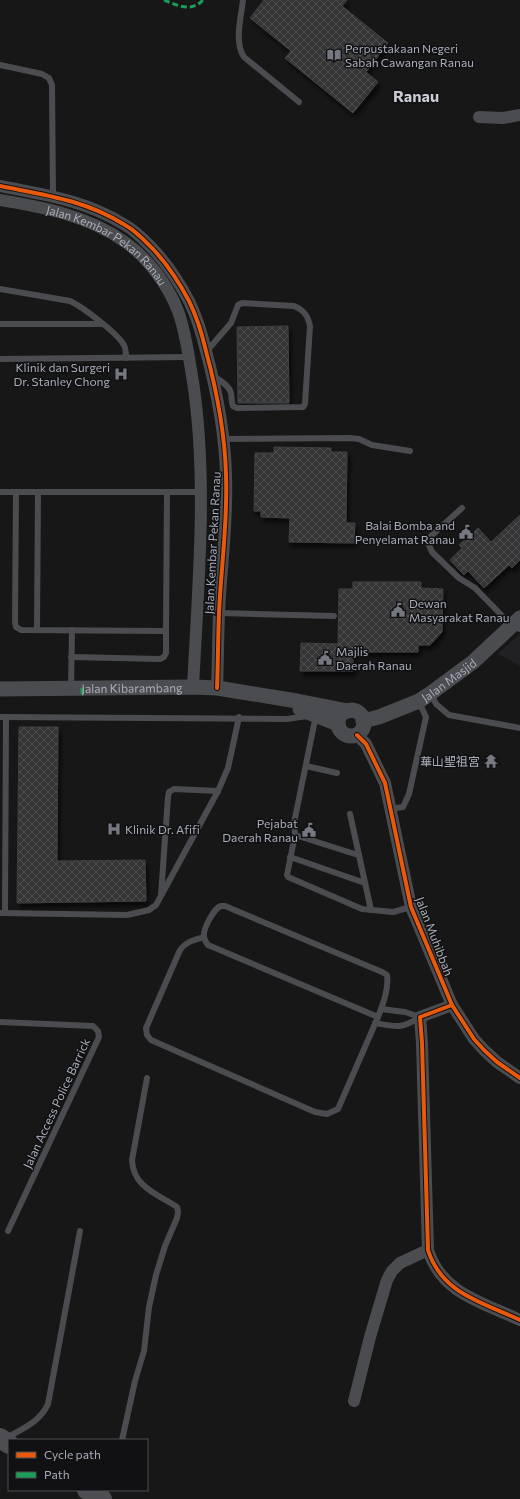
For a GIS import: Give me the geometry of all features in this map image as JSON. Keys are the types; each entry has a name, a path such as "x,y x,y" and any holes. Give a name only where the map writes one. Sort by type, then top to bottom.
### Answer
{"highway":[{"path":"89,1491 102,1499"}],"street":[{"path":"479,117 503,118 520,115"},
{"name":"Jalan Kembar Pekan Ranau","path":"0,186 65,198 109,215 127,226 146,242 163,260 190,302 199,324 212,375 224,439 226,513 219,613 217,688"},
{"name":"Jalan Kembar Pekan Ranau","path":"0,200 34,206 77,218 97,226 126,242 152,268 169,293 177,310 183,327 196,402 201,492 193,687"},
{"path":"197,612 219,613"},
{"name":"Jalan Masjid","path":"364,721 378,717 425,697 473,662 517,624"},
{"name":"Jalan Kibarambang","path":"0,689 217,688 348,711"},
{"name":"Jalan Kibarambang","path":"263,696 338,724"},
{"path":"348,711 356,712 364,721 362,729 357,735 353,736 341,732 338,724 341,716 348,711"},
{"name":"Jalan Muhibbah","path":"357,735 366,744 385,783 411,907 452,1005 474,1039 484,1050 497,1062 520,1078"},
{"path":"452,1005 420,1017 428,1250 431,1261 441,1276 454,1288 520,1320"},
{"path":"354,1401 370,1337 387,1280 392,1271 400,1263 428,1250"}],"lane":[{"path":"242,0 238,43 239,50 244,57 299,102"},
{"path":"0,65 42,74 49,78 52,86 52,196"},
{"path":"0,289 70,301 80,306 123,344 126,350 126,358"},
{"path":"206,352 231,323 238,305 294,306 305,312 308,318 310,326 305,404 303,407 237,408 232,403 228,387 212,375"},
{"path":"0,324 102,324"},
{"path":"0,359 189,357"},
{"path":"224,439 350,438 358,439 372,445 410,451"},
{"path":"0,492 201,492"},
{"path":"16,492 16,628 21,630 166,631"},
{"path":"37,630 38,492"},
{"path":"71,657 160,659 164,657 166,652 167,492"},
{"path":"462,508 431,536 429,545 432,552 459,578 475,588 517,624"},
{"path":"219,613 334,616"},
{"path":"71,688 72,630"},
{"path":"425,697 449,714 520,728"},
{"path":"390,809 403,807 409,794 426,717 425,697"},
{"path":"239,717 228,768 218,791 161,899 156,905 149,910 128,915 2,913 3,717 239,717 287,719 317,715 294,823 295,835 287,875 288,877 354,906 371,910 393,912 411,907"},
{"path":"306,766 337,773"},
{"path":"161,899 168,797 170,792 174,789 218,791"},
{"path":"350,814 371,910"},
{"path":"295,835 358,855"},
{"path":"290,857 365,883"},
{"path":"204,937 190,941 180,950 146,1028 147,1035 151,1040 315,1112 327,1114 338,1109 377,1020 384,1002 388,981 387,975 225,906 217,907 214,910 204,932 205,942 208,945 377,1020 402,1026 409,1024 420,1017"},
{"path":"381,1009 405,1012 420,1017"},
{"name":"Jalan Access Police Barrick","path":"0,1022 93,1026 98,1031 99,1038 8,1231"},
{"path":"122,1439 135,1381 144,1351 149,1307 156,1275 164,1246 177,1218 178,1212 177,1207 143,1186 138,1181 132,1167 147,1078"},
{"path":"4,1441 36,1420 45,1412 48,1404 80,1231"}],"shaded area":[{"path":"520,634 520,666 498,654"}],"building":[{"name":"Perpustakaan Negeri Sabah Cawangan Ranau","path":"264,0 347,0 342,6 388,43 366,72 378,82 353,113 285,58 291,51 250,18"},
{"path":"288,326 289,403 238,403 237,327"},
{"path":"274,447 331,448 331,452 347,452 346,523 355,523 354,543 289,542 290,518 261,517 261,511 254,511 255,453 274,453"},
{"path":"520,515 520,560 512,568 509,565 484,588 468,571 464,575 450,560 462,548 459,545 478,528 491,542"},
{"name":"Dewan Masyarakat Ranau","path":"353,582 421,582 421,588 443,589 442,632 430,645 418,645 418,652 353,652 353,671 300,671 301,643 338,644 339,589 353,589"},
{"path":"19,727 58,727 57,861 145,860 146,901 17,903"}],"marked path":[{"path":"164,0 184,7 194,6 203,0"},
{"path":"82,688 82,697"}],"cycle path":[{"path":"0,186 80,204 129,227 144,239 164,261 177,280 192,307 201,332 214,382 220,413 225,459 226,510 219,613 217,688"},
{"path":"357,735 366,744 385,783 411,907 452,1005 474,1039 484,1050 497,1062 520,1078"},
{"path":"452,1005 420,1017 428,1250 434,1265 453,1287 478,1302 520,1320"}],"place":[{"name":"Perpustakaan Negeri Sabah Cawangan Ranau","path":"334,55"},
{"name":"Klinik dan Surgeri Dr. Stanley Chong","path":"121,374"},
{"name":"Balai Bomba and Penyelamat Ranau","path":"466,532"},
{"name":"Dewan Masyarakat Ranau","path":"398,610"},
{"name":"Majlis Daerah Ranau","path":"325,658"},
{"name":"華山聖祖宮","path":"491,761"},
{"name":"Klinik Dr. Afifi","path":"114,829"},
{"name":"Pejabat Daerah Ranau","path":"309,830"}],"district":[{"name":"Ranau","path":"416,95"}]}
